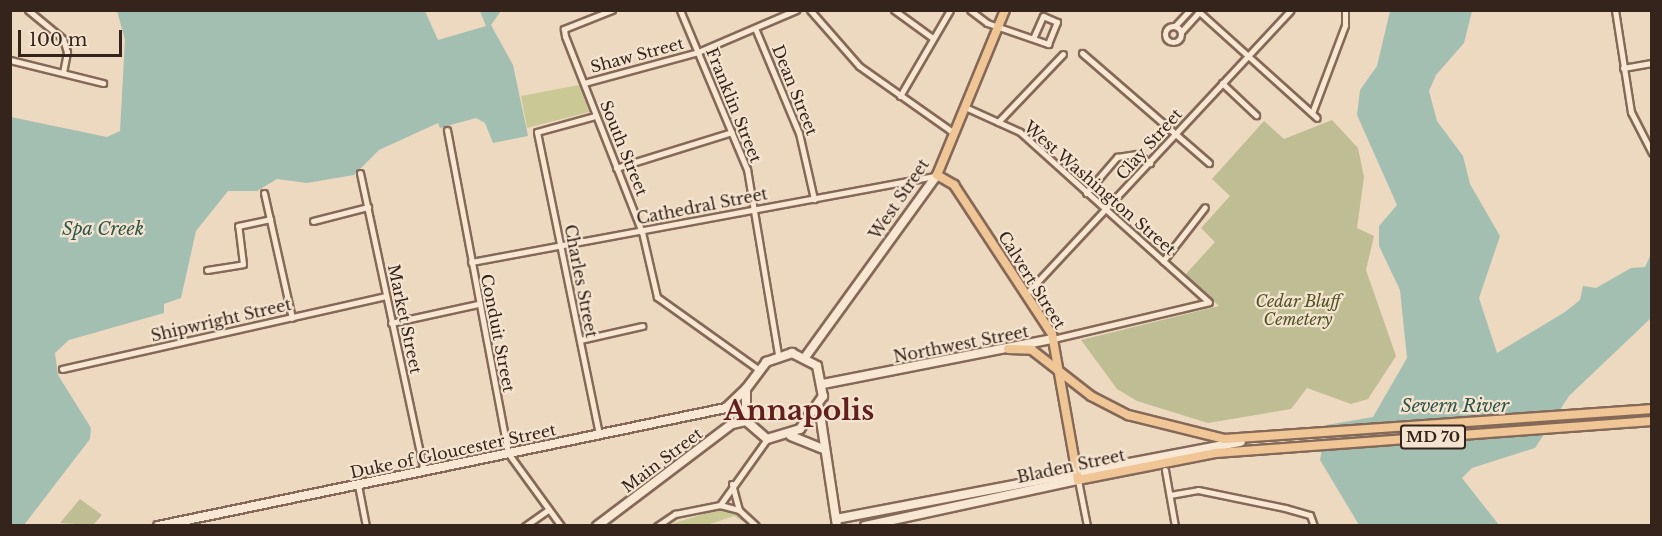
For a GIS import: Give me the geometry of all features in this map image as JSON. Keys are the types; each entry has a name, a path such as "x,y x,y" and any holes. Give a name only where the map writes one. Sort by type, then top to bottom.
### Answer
{"main road":[{"name":"West Street","path":"806,356 937,175 1005,10"},
{"name":"Calvert Street","path":"937,175 954,185 1053,339 1078,480"},
{"name":"Northwest Street","path":"823,384 1053,339"},
{"path":"1008,349 1032,350 1091,396 1155,425 1254,440"},
{"path":"824,449 790,436 767,439 746,421 746,389 758,369 778,355 806,356 817,366 823,384 819,406 836,522"},
{"name":"Duke of Gloucester Street","path":"158,525 200,521 358,485 730,407 746,389"},
{"path":"790,436 819,406"},
{"name":"MD 70","path":"1285,443 1652,409"},
{"name":"Main Street","path":"597,525 732,424 746,421"},
{"name":"MD 70","path":"1254,440 1285,443 1652,422"},
{"name":"Bladen Street","path":"836,522 1076,469 1254,440"},
{"name":"Bladen Street","path":"865,525 1216,453 1285,443"}],"street":[{"path":"28,10 63,39 67,52 63,73"},
{"name":"South Street","path":"612,10 564,29 642,232 662,304 758,369"},
{"name":"Franklin Street","path":"680,10 732,132 755,210 778,355"},
{"name":"Shaw Street","path":"584,84 698,52 796,10"},
{"path":"810,10 853,61 954,133"},
{"path":"894,10 931,37"},
{"path":"900,96 931,37 950,10"},
{"path":"970,10 999,26 1048,44 1057,22 1043,16 1034,38"},
{"path":"1190,10 1175,26 1165,30 1166,40 1177,42 1181,32 1199,11 1317,118"},
{"name":"Clay Street","path":"1026,294 1108,211 1222,83 1291,10"},
{"path":"1312,113 1345,25 1345,10"},
{"path":"1615,10 1623,68 1635,127 1652,153"},
{"path":"1175,26 1181,32"},
{"name":"Dean Street","path":"755,28 799,133 814,199"},
{"path":"1082,53 1209,163"},
{"path":"998,122 1063,54"},
{"path":"10,60 103,83"},
{"path":"1623,68 1652,63"},
{"path":"1222,83 1256,115"},
{"name":"West Washington Street","path":"965,107 1020,132 1209,302"},
{"name":"Charles Street","path":"596,116 537,132 599,435"},
{"name":"Conduit Street","path":"447,130 478,304 508,453 561,525"},
{"path":"616,168 732,132"},
{"path":"1086,193 1117,157 1137,154 1150,164"},
{"name":"Market Street","path":"360,173 424,471"},
{"name":"Cathedral Street","path":"471,262 561,248 937,175"},
{"path":"264,193 292,318"},
{"path":"313,221 368,207"},
{"path":"1163,261 1205,207"},
{"path":"207,270 243,264 238,226 270,219"},
{"name":"Shipwright Street","path":"62,369 386,296"},
{"name":"Northwest Street","path":"1053,339 1209,302"},
{"path":"391,323 478,304"},
{"path":"580,340 642,326"},
{"path":"720,505 732,484 767,439"},
{"path":"1165,471 1175,525"},
{"name":"Calvert Street","path":"1078,480 1087,525"},
{"path":"732,484 739,510"},
{"path":"358,485 366,525"},
{"path":"1170,495 1198,490 1306,513 1314,525"},
{"path":"657,525 675,514 720,505 739,510 756,525"},
{"path":"525,525 549,509"}],"shaded area":[{"path":"579,85 589,112 527,128 521,96"},
{"path":"720,509 732,512 749,525 734,516 707,525 668,525"}],"green space":[{"name":"Cedar Bluff Cemetery","path":"1332,120 1358,148 1364,177 1357,228 1374,236 1366,270 1396,356 1368,399 1351,404 1307,388 1291,409 1208,423 1137,401 1117,389 1081,340 1219,306 1185,275 1215,242 1201,228 1230,196 1212,179 1264,121 1284,139"},
{"path":"80,499 102,515 93,525 60,523"}],"water":[{"name":"Spa Creek","path":"117,11 425,11 438,40 486,26 480,11 501,11 491,25 513,65 528,136 493,143 485,123 476,118 440,128 438,123 379,150 354,175 307,183 277,179 257,191 228,191 196,231 181,298 164,304 164,313 69,340 55,353 58,375 91,428 90,439 24,525 11,525 11,117 107,137 120,131 125,40"},
{"name":"Severn River","path":"1390,11 1472,11 1464,43 1436,75 1429,91 1437,121 1463,156 1470,184 1500,236 1479,298 1497,353 1565,312 1580,300 1583,286 1596,288 1631,268 1645,267 1651,254 1651,318 1569,396 1535,448 1472,468 1462,478 1499,525 1359,525 1320,460 1327,425 1373,417 1407,358 1400,290 1379,246 1379,226 1397,205 1357,115 1360,90 1377,66"}],"district":[{"name":"Annapolis","path":"799,411"}]}
